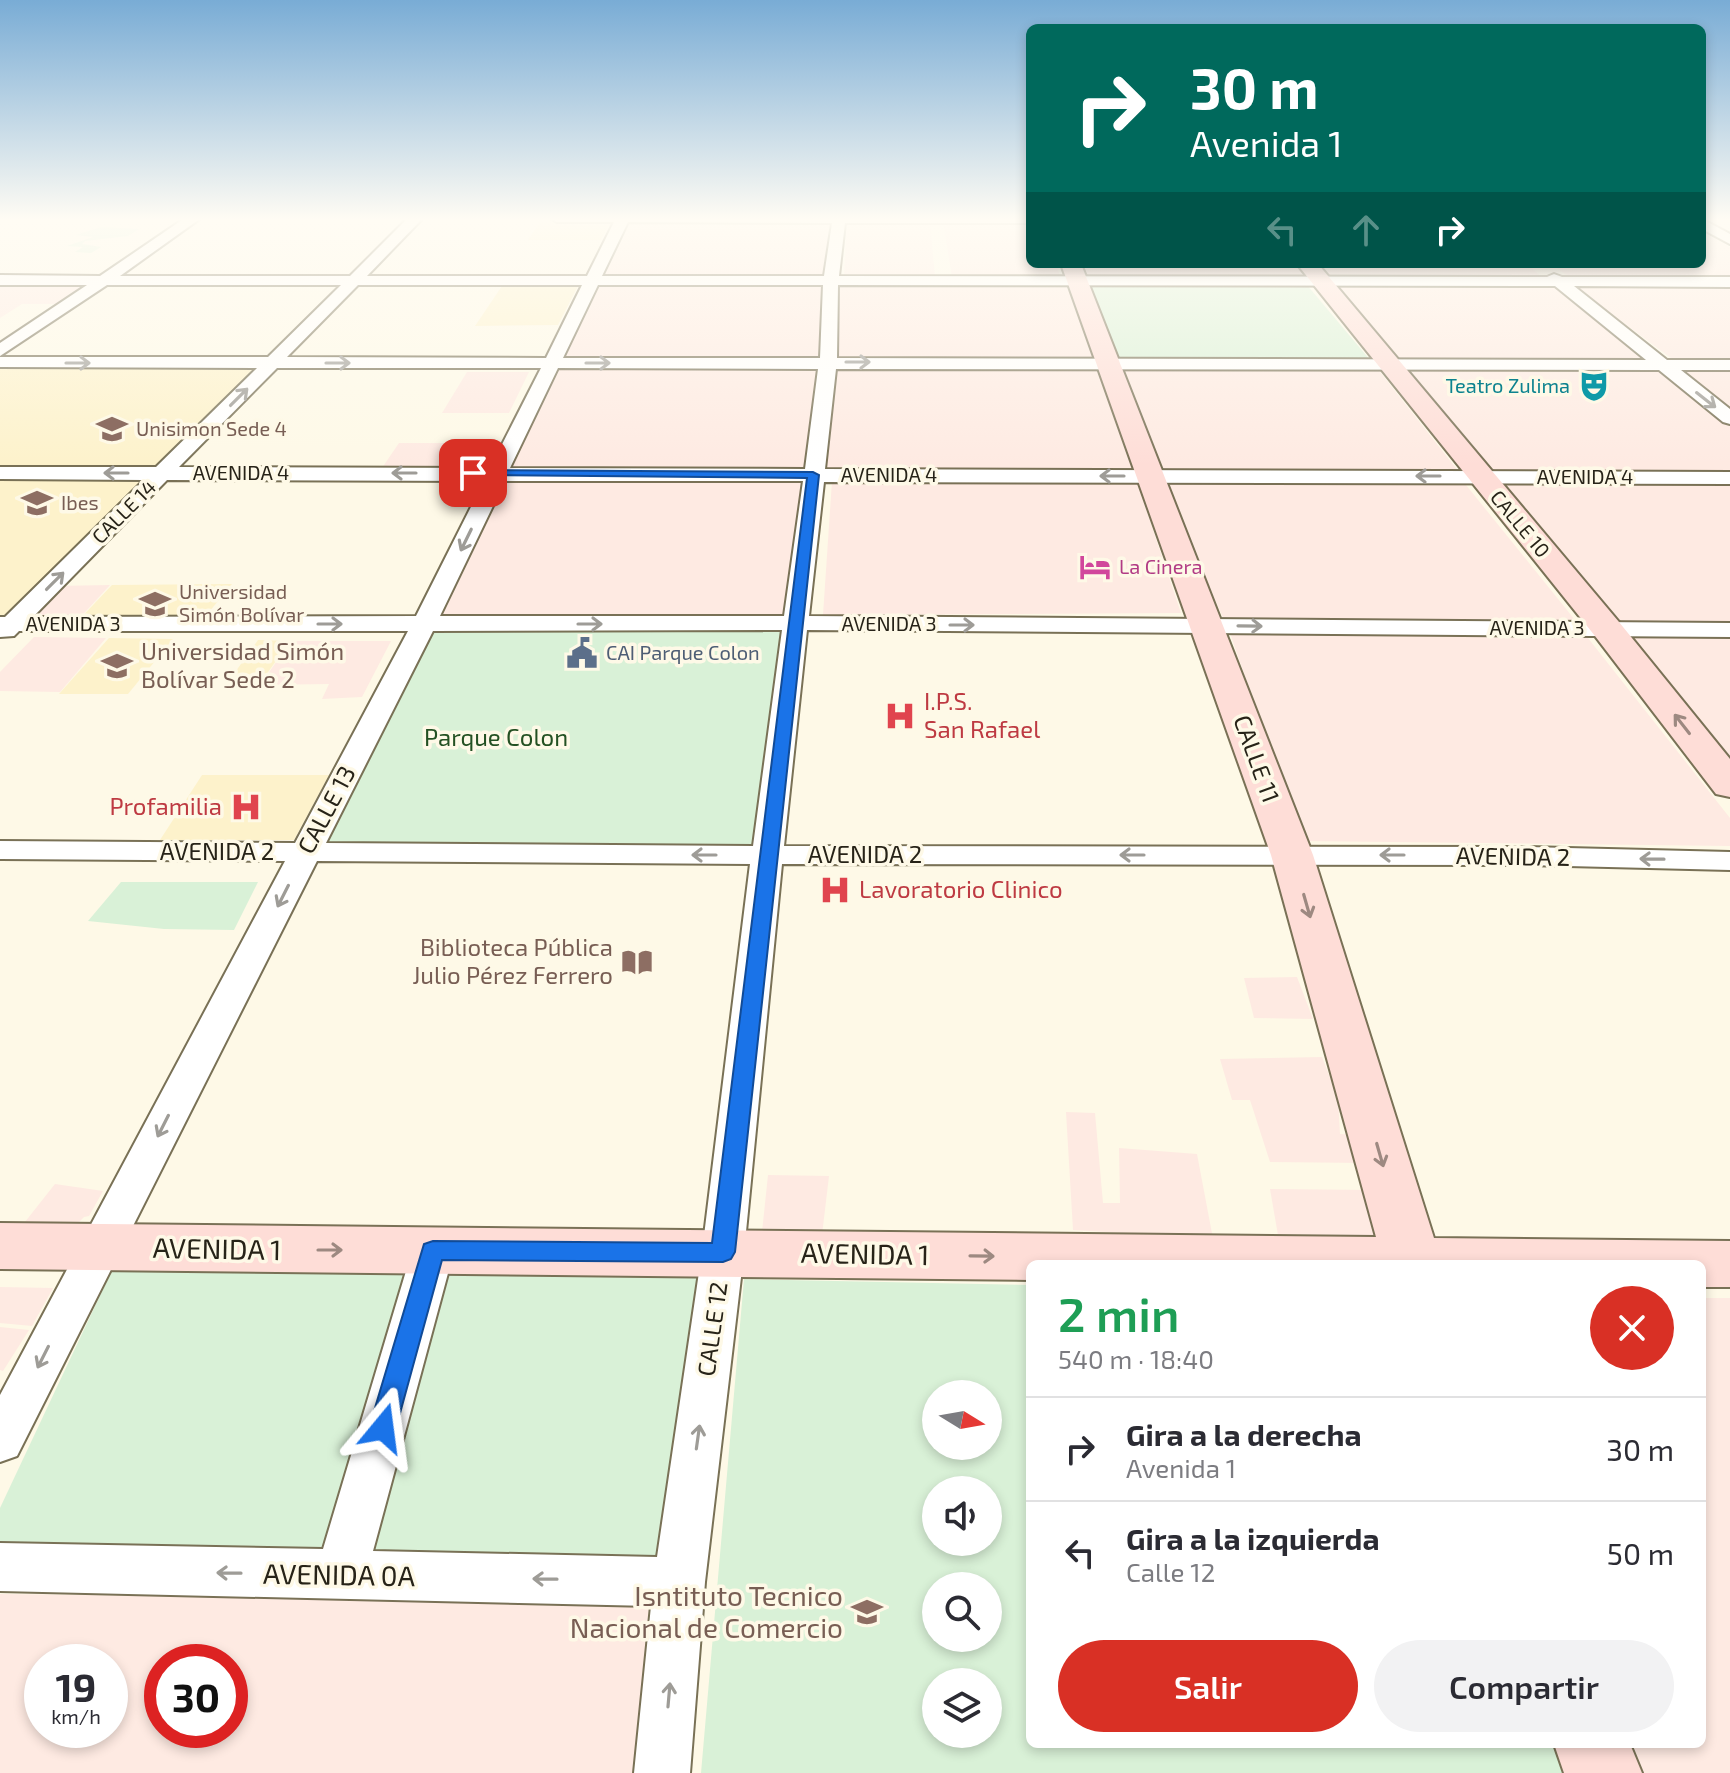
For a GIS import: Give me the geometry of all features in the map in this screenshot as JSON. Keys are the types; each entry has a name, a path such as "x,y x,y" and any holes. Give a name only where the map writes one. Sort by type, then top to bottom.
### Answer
{"street":[{"path":"0,351 72,301"},
{"name":"CALLE 14","path":"4,628 334,301"},
{"name":"CALLE 13","path":"0,1441 424,624 582,301"},
{"name":"CALLE 12","path":"662,1773 679,1582 723,1252 767,855 828,362 830,301"},
{"name":"CALLE 11","path":"1084,301 1292,855 1411,1260"},
{"name":"CALLE 10","path":"1338,301 1607,629 1730,785"},
{"path":"1582,301 1730,418"},
{"path":"0,362 1730,365"},
{"name":"AVENIDA 4","path":"0,473 1730,478"},
{"name":"AVENIDA 3","path":"4,628 797,623 1730,630"},
{"name":"AVENIDA 2","path":"0,850 1292,855 1730,861"},
{"name":"AVENIDA 1","path":"0,1246 1274,1260"},
{"path":"341,1575 433,1251"},
{"name":"AVENIDA 1","path":"1706,1264 1730,1264"},
{"name":"AVENIDA 0A","path":"0,1567 679,1582"},
{"path":"1594,1748 1603,1773"}],"shaded area":[{"path":"0,301 61,301 56,304 22,304 0,318"},
{"path":"492,301 570,301 558,325 475,326"},
{"path":"588,301 824,301 820,358 561,361"},
{"path":"835,301 1079,301 1099,361 834,359"},
{"path":"1343,301 1576,301 1653,362 1392,361"},
{"path":"1594,301 1730,301 1730,359 1671,358"},
{"path":"0,365 262,365 0,623"},
{"path":"1102,367 1141,474 826,473 831,369"},
{"path":"1119,367 1377,368 1459,472 1161,471"},
{"path":"554,368 819,368 809,471 509,470"},
{"path":"1401,370 1661,370 1730,425 1730,473 1488,473"},
{"path":"1679,370 1730,370 1730,408"},
{"path":"467,372 529,372 509,413 442,413"},
{"path":"399,443 492,443 478,468 382,468"},
{"path":"503,478 807,479 785,618 433,621"},
{"path":"1161,479 1462,480 1575,620 1224,620"},
{"path":"832,481 1137,482 1181,613 823,615"},
{"path":"1498,483 1730,483 1730,625 1614,623"},
{"name":"Universidad Simón Bolívar","path":"232,584 200,623 76,623 112,585"},
{"path":"110,585 75,623 20,623 56,586"},
{"path":"1229,630 1584,633 1730,818 1730,846 1301,841"},
{"path":"1618,635 1730,637 1730,766"},
{"path":"34,637 106,638 60,692 0,691 0,672"},
{"name":"Universidad Simón Bolívar Sede 2","path":"109,638 173,639 128,694 59,694"},
{"path":"258,640 290,641 259,685 226,685"},
{"path":"291,641 391,641 362,697 322,699 329,684 260,685"},
{"name":"Profamilia","path":"202,775 329,775 294,840 160,840"},
{"path":"1297,977 1313,1019 1254,1018 1244,978"},
{"path":"1322,1057 1338,1098 1340,1134 1355,1135 1365,1163 1270,1162 1250,1100 1232,1100 1220,1059"},
{"path":"1066,1112 1095,1113 1103,1203 1120,1203 1119,1148 1197,1154 1214,1244 1124,1242 1122,1233 1073,1230"},
{"path":"768,1175 829,1176 822,1235 762,1232"},
{"path":"55,1184 103,1191 89,1216 68,1233 21,1227"},
{"path":"1270,1189 1374,1190 1392,1244 1279,1241"},
{"path":"0,1287 53,1288 32,1326 0,1323"},
{"path":"1706,1298 1730,1298 1730,1773 1638,1773 1629,1748 1706,1748"},
{"path":"0,1327 29,1330 3,1371 0,1370"},
{"path":"0,1594 682,1601 661,1773 0,1773"}],"green space":[{"path":"1095,301 1320,301 1371,361 1117,359"},
{"name":"Parque Colon","path":"790,628 763,845 312,850 430,629"},
{"path":"121,882 258,882 234,930 164,929 88,921"},
{"path":"414,1268 328,1569 0,1559 0,1508 112,1270"},
{"path":"437,1269 715,1269 681,1566 358,1557"},
{"path":"744,1279 1026,1285 1026,1748 1573,1748 1582,1773 701,1773"}],"place":[{"name":"Teatro Zulima","path":"1594,386"},
{"name":"Unisimon Sede 4","path":"112,429"},
{"name":"Ibes","path":"37,503"},
{"name":"La Cinera","path":"1095,567"},
{"name":"Universidad Simón Bolívar","path":"155,604"},
{"name":"CAI Parque Colon","path":"582,653"},
{"name":"Universidad Simón Bolívar Sede 2","path":"117,666"},
{"name":"I.P.S. San Rafael","path":"900,716"},
{"name":"Profamilia","path":"246,807"},
{"name":"Lavoratorio Clinico","path":"835,890"},
{"name":"Biblioteca Pública Julio Pérez Ferrero","path":"637,962"},
{"name":"Isntituto Tecnico Nacional de Comercio","path":"867,1612"}],"route":[{"path":"383,1428 433,1251 723,1252 813,475 473,473"}]}
